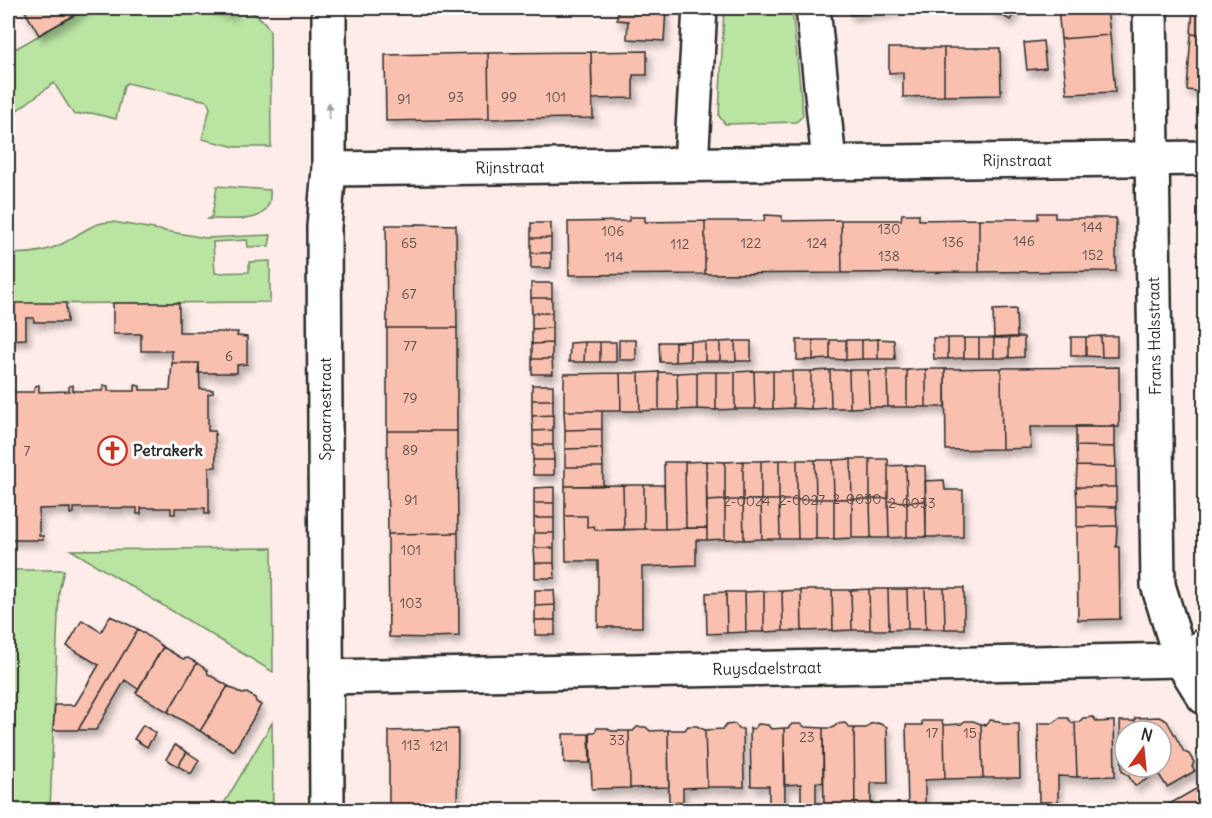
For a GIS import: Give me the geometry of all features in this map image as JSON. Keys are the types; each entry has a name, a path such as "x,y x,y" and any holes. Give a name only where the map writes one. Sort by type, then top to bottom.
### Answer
{"street":[{"name":"Spaarnestraat","path":"327,810 324,221 329,169 329,8"},
{"path":"692,164 700,8"},
{"path":"813,8 829,162"},
{"name":"Frans Halsstraat","path":"1150,8 1158,585 1193,653 1204,698"},
{"name":"Rijnstraat","path":"329,169 1204,158"},
{"name":"Ruysdaelstraat","path":"326,677 1193,653"}],"green space":[{"path":"87,8 209,8 232,14 234,8 250,12 259,18 270,31 271,147 236,147 202,139 210,108 207,101 127,83 124,86 116,119 91,113 74,115 54,83 8,117 8,53"},
{"path":"724,8 792,8 803,116 796,122 725,124 719,116"},
{"path":"217,186 270,190 269,202 259,216 240,219 208,219 212,216"},
{"path":"113,222 206,238 271,235 269,246 248,247 247,240 213,242 215,273 249,272 249,262 270,261 270,302 8,304 8,253 22,254 50,249 93,226"},
{"path":"272,548 273,672 71,550"},
{"path":"8,570 64,570 59,591 50,810 8,810"},
{"path":"272,723 273,810 220,810"}],"building":[{"path":"23,8 87,8 39,35"},
{"path":"209,8 234,8 232,14"},
{"path":"618,8 666,8 664,41 627,39 628,21 617,20"},
{"path":"849,8 897,8 897,10 850,15"},
{"path":"989,8 1011,8 1016,11 1010,20"},
{"path":"1058,8 1107,8 1110,35 1061,39"},
{"path":"1193,8 1204,8 1204,35 1191,34"},
{"path":"1191,34 1204,35 1204,92 1187,90"},
{"path":"1110,35 1115,92 1067,94 1061,39"},
{"path":"1043,41 1046,68 1027,70 1024,43"},
{"path":"889,48 944,48 944,96 903,97 903,72 889,73"},
{"path":"944,48 1000,48 1001,95 944,96"},
{"path":"647,51 647,75 633,75 633,98 592,99 591,52"},
{"path":"591,52 593,118 489,119 488,53"},
{"path":"488,53 489,119 386,121 385,55"},
{"path":"1038,213 1055,213 1055,218 1116,218 1116,271 979,272 979,219 1038,219"},
{"path":"902,214 919,214 919,220 979,219 979,272 842,273 841,220 901,220"},
{"path":"765,215 782,216 782,221 841,220 842,273 705,274 705,221 764,221"},
{"path":"629,217 645,217 645,222 705,221 705,274 569,275 568,222 629,221"},
{"path":"531,223 551,223 551,238 531,238"},
{"path":"1200,224 1204,224 1204,263 1200,263"},
{"path":"386,225 456,225 457,328 387,328"},
{"path":"531,238 551,238 551,253 531,253"},
{"path":"531,253 551,253 551,268 531,268"},
{"path":"531,283 552,283 552,298 531,298"},
{"path":"531,298 552,298 552,313 532,313"},
{"path":"8,303 66,303 67,322 34,322 34,318 26,318 26,339 8,340"},
{"path":"113,303 179,303 179,332 238,332 237,336 247,337 247,364 237,365 237,373 198,373 199,363 172,363 172,351 141,351 141,334 113,334"},
{"path":"1016,309 1017,338 994,338 993,310"},
{"path":"532,313 552,313 552,328 532,329"},
{"path":"387,328 457,328 457,431 387,431"},
{"path":"552,328 552,343 532,344 532,329"},
{"path":"1101,336 1117,336 1117,357 1102,357"},
{"path":"1101,336 1102,357 1086,356 1086,337"},
{"path":"1009,337 1009,358 994,358 994,338"},
{"path":"1009,337 1024,337 1024,357 1009,358"},
{"path":"1071,337 1086,337 1086,356 1071,356"},
{"path":"933,338 948,338 948,359 934,359"},
{"path":"948,338 964,338 964,358 948,359"},
{"path":"964,338 979,338 979,358 964,358"},
{"path":"979,338 994,338 994,358 979,358"},
{"path":"878,339 894,340 895,359 878,359"},
{"path":"878,339 878,359 862,359 862,340"},
{"path":"619,340 636,340 636,360 619,360"},
{"path":"797,340 813,340 813,360 797,360"},
{"path":"813,340 830,340 830,359 813,360"},
{"path":"830,340 846,340 846,360 830,359"},
{"path":"846,340 862,340 862,359 846,360"},
{"path":"690,341 705,342 705,361 690,361"},
{"path":"690,341 690,361 675,362 675,342"},
{"path":"735,341 751,341 751,361 736,361"},
{"path":"735,341 736,361 720,361 720,342"},
{"path":"585,342 600,342 600,362 584,362"},
{"path":"585,342 584,362 569,362 570,343"},
{"path":"600,342 616,342 616,362 600,362"},
{"path":"659,342 675,342 675,362 660,362"},
{"path":"705,342 720,342 720,361 705,361"},
{"path":"552,343 552,359 532,359 532,344"},
{"path":"532,359 552,359 553,374 532,374"},
{"name":"Petrakerk","path":"172,363 199,363 200,389 213,390 213,393 208,394 208,431 215,431 216,467 209,467 209,514 205,514 205,508 175,508 175,514 171,514 171,508 141,508 141,514 137,514 137,508 74,508 74,513 70,514 70,508 39,509 39,536 43,536 43,540 8,540 8,392 34,392 35,386 39,385 39,392 69,391 69,386 73,385 73,391 103,391 103,385 108,386 108,391 135,391 135,385 140,386 140,390 170,390"},
{"path":"1119,367 1119,427 1030,427 1031,448 1002,449 1001,368"},
{"path":"1001,368 1002,449 946,450 945,369"},
{"path":"926,369 926,407 907,407 907,370"},
{"path":"926,369 945,369 945,407 926,407"},
{"path":"830,370 831,408 811,409 811,371"},
{"path":"830,370 849,370 850,408 831,408"},
{"path":"849,370 868,370 869,407 850,408"},
{"path":"868,370 887,370 888,407 869,407"},
{"path":"887,370 907,370 907,407 888,407"},
{"path":"754,371 755,409 735,409 735,372"},
{"path":"754,371 773,371 773,409 755,409"},
{"path":"773,371 792,371 793,408 773,409"},
{"path":"792,371 811,371 811,409 793,408"},
{"path":"659,372 659,410 640,411 639,373"},
{"path":"659,372 677,373 678,410 659,410"},
{"path":"697,372 716,372 716,410 697,409"},
{"path":"697,372 697,409 678,410 677,373"},
{"path":"716,372 735,372 735,409 716,410"},
{"path":"620,373 639,373 640,411 621,411"},
{"path":"620,373 621,411 564,411 564,374"},
{"path":"532,385 553,385 553,400 532,400"},
{"path":"532,400 553,400 553,415 532,416"},
{"path":"564,411 602,411 602,429 565,430"},
{"path":"553,415 553,430 533,431 532,416"},
{"path":"1076,426 1115,426 1115,447 1076,446"},
{"path":"602,429 602,448 565,449 565,430"},
{"path":"553,430 553,445 533,445 533,431"},
{"path":"387,431 457,431 458,533 388,534"},
{"path":"533,445 553,445 554,460 533,460"},
{"path":"1076,446 1115,447 1116,467 1077,466"},
{"path":"602,448 603,467 565,467 565,449"},
{"path":"851,459 852,499 834,499 833,460"},
{"path":"851,459 870,459 870,499 852,499"},
{"path":"870,459 888,459 888,498 870,499"},
{"path":"533,460 554,460 554,475 533,475"},
{"path":"779,460 797,460 797,500 779,500"},
{"path":"779,460 779,500 761,500 761,461"},
{"path":"797,460 815,460 816,499 797,500"},
{"path":"815,460 833,460 834,499 816,499"},
{"path":"706,461 725,462 725,500 707,501"},
{"path":"706,461 707,528 686,528 685,462"},
{"path":"743,461 743,500 725,500 725,462"},
{"path":"743,461 761,461 761,500 743,500"},
{"path":"664,462 685,462 686,528 665,529"},
{"path":"906,465 907,502 888,501 888,466"},
{"path":"906,465 925,466 926,501 907,502"},
{"path":"1077,466 1116,467 1116,487 1076,487"},
{"path":"565,467 603,467 603,486 565,486"},
{"path":"944,480 945,490 963,490 963,537 926,537 925,481"},
{"path":"623,485 624,530 595,530 594,526 587,527 587,516 565,516 565,486"},
{"path":"623,485 644,485 644,529 624,530"},
{"path":"644,485 664,485 665,529 644,529"},
{"path":"554,487 554,503 534,503 534,488"},
{"path":"1076,487 1116,487 1116,507 1077,506"},
{"path":"888,498 889,538 871,538 870,499"},
{"path":"816,499 834,499 834,539 816,539"},
{"path":"816,499 816,539 798,539 797,500"},
{"path":"834,499 852,499 852,538 834,539"},
{"path":"852,499 870,499 871,538 852,538"},
{"path":"725,500 743,500 744,540 725,539"},
{"path":"725,500 725,539 707,540 707,501"},
{"path":"743,500 761,500 762,539 744,540"},
{"path":"761,500 779,500 780,539 762,539"},
{"path":"779,500 797,500 798,539 780,539"},
{"path":"888,501 907,502 907,537 889,538"},
{"path":"926,501 926,537 907,537 907,502"},
{"path":"534,503 554,503 554,518 534,518"},
{"path":"1077,506 1116,507 1117,526 1077,527"},
{"path":"565,516 587,516 587,527 594,526 595,530 707,528 707,540 696,540 696,565 642,567 642,627 598,627 598,561 566,561"},
{"path":"534,518 554,518 554,533 534,533"},
{"path":"1117,526 1120,619 1078,620 1077,527"},
{"path":"458,533 459,636 389,637 388,534"},
{"path":"534,533 554,533 554,548 534,548"},
{"path":"534,548 554,548 554,563 535,563"},
{"path":"535,563 554,563 555,578 535,578"},
{"path":"925,588 944,588 945,629 926,629"},
{"path":"925,588 926,629 908,629 907,589"},
{"path":"944,588 964,588 964,629 945,629"},
{"path":"869,589 870,630 852,630 851,590"},
{"path":"869,589 888,589 889,630 870,630"},
{"path":"888,589 907,589 908,629 889,630"},
{"path":"535,590 554,590 555,605 535,606"},
{"path":"801,590 832,590 833,630 802,631"},
{"path":"801,590 802,631 783,631 782,591"},
{"path":"832,590 851,590 852,630 833,631"},
{"path":"764,591 782,591 783,631 764,632"},
{"path":"764,591 764,632 746,632 745,592"},
{"path":"726,592 745,592 746,632 727,633"},
{"path":"726,592 727,633 707,634 706,593"},
{"path":"555,605 555,620 535,620 535,606"},
{"path":"110,616 138,629 78,730 53,730 55,705 75,705 99,665 67,646 82,620 101,632"},
{"path":"535,620 555,620 555,635 535,635"},
{"path":"138,629 163,647 138,689 125,680 96,730 78,730"},
{"path":"163,647 183,659 188,658 197,663 168,712 136,693"},
{"path":"197,663 207,670 208,674 228,686 200,731 168,712"},
{"path":"228,686 242,694 247,693 261,705 234,751 200,731"},
{"path":"1093,717 1097,722 1113,721 1113,776 1077,777 1075,722"},
{"path":"1159,717 1163,719 1135,719"},
{"path":"1059,718 1068,718 1072,723 1075,722 1077,777 1058,776 1058,802 1039,802 1038,723 1054,723"},
{"path":"990,720 1003,724 1019,724 1020,778 983,778 981,724 986,725"},
{"path":"922,721 942,721 944,725 945,779 925,780 925,810 908,810 906,725 922,725"},
{"path":"965,721 981,724 983,778 945,779 944,725 961,724"},
{"path":"845,723 850,728 854,728 855,810 824,810 823,728 833,728 837,724"},
{"path":"878,723 887,727 888,783 871,783 871,810 855,810 854,728 866,728 870,724"},
{"path":"735,724 739,729 743,729 744,787 707,787 705,730 723,729 726,725"},
{"path":"758,724 768,725 771,729 784,728 785,810 769,810 769,786 751,786 750,728 754,729"},
{"path":"792,724 823,728 823,783 816,782 816,810 801,810 801,784 784,785 784,728"},
{"path":"143,725 156,733 147,747 134,739"},
{"path":"688,726 697,726 705,730 707,787 683,788 683,802 669,802 668,730 685,730"},
{"path":"637,727 646,727 650,731 668,730 669,787 630,788 629,731"},
{"path":"597,728 629,731 630,788 592,789 590,732 595,732"},
{"path":"458,729 457,810 389,810 389,731"},
{"path":"1173,732 1184,752 1189,754 1194,762 1192,767 1195,771 1167,787 1162,779 1173,779"},
{"path":"563,734 589,734 590,763 564,763"},
{"path":"175,745 187,752 178,766 166,759"},
{"path":"187,752 199,760 191,774 178,766"},
{"path":"1131,779 1147,779 1135,786"},
{"path":"1201,786 1204,790 1204,810 1159,810"},
{"path":"722,806 722,810 705,810 705,807"}],"place":[{"name":"Petrakerk","path":"112,450"}]}
